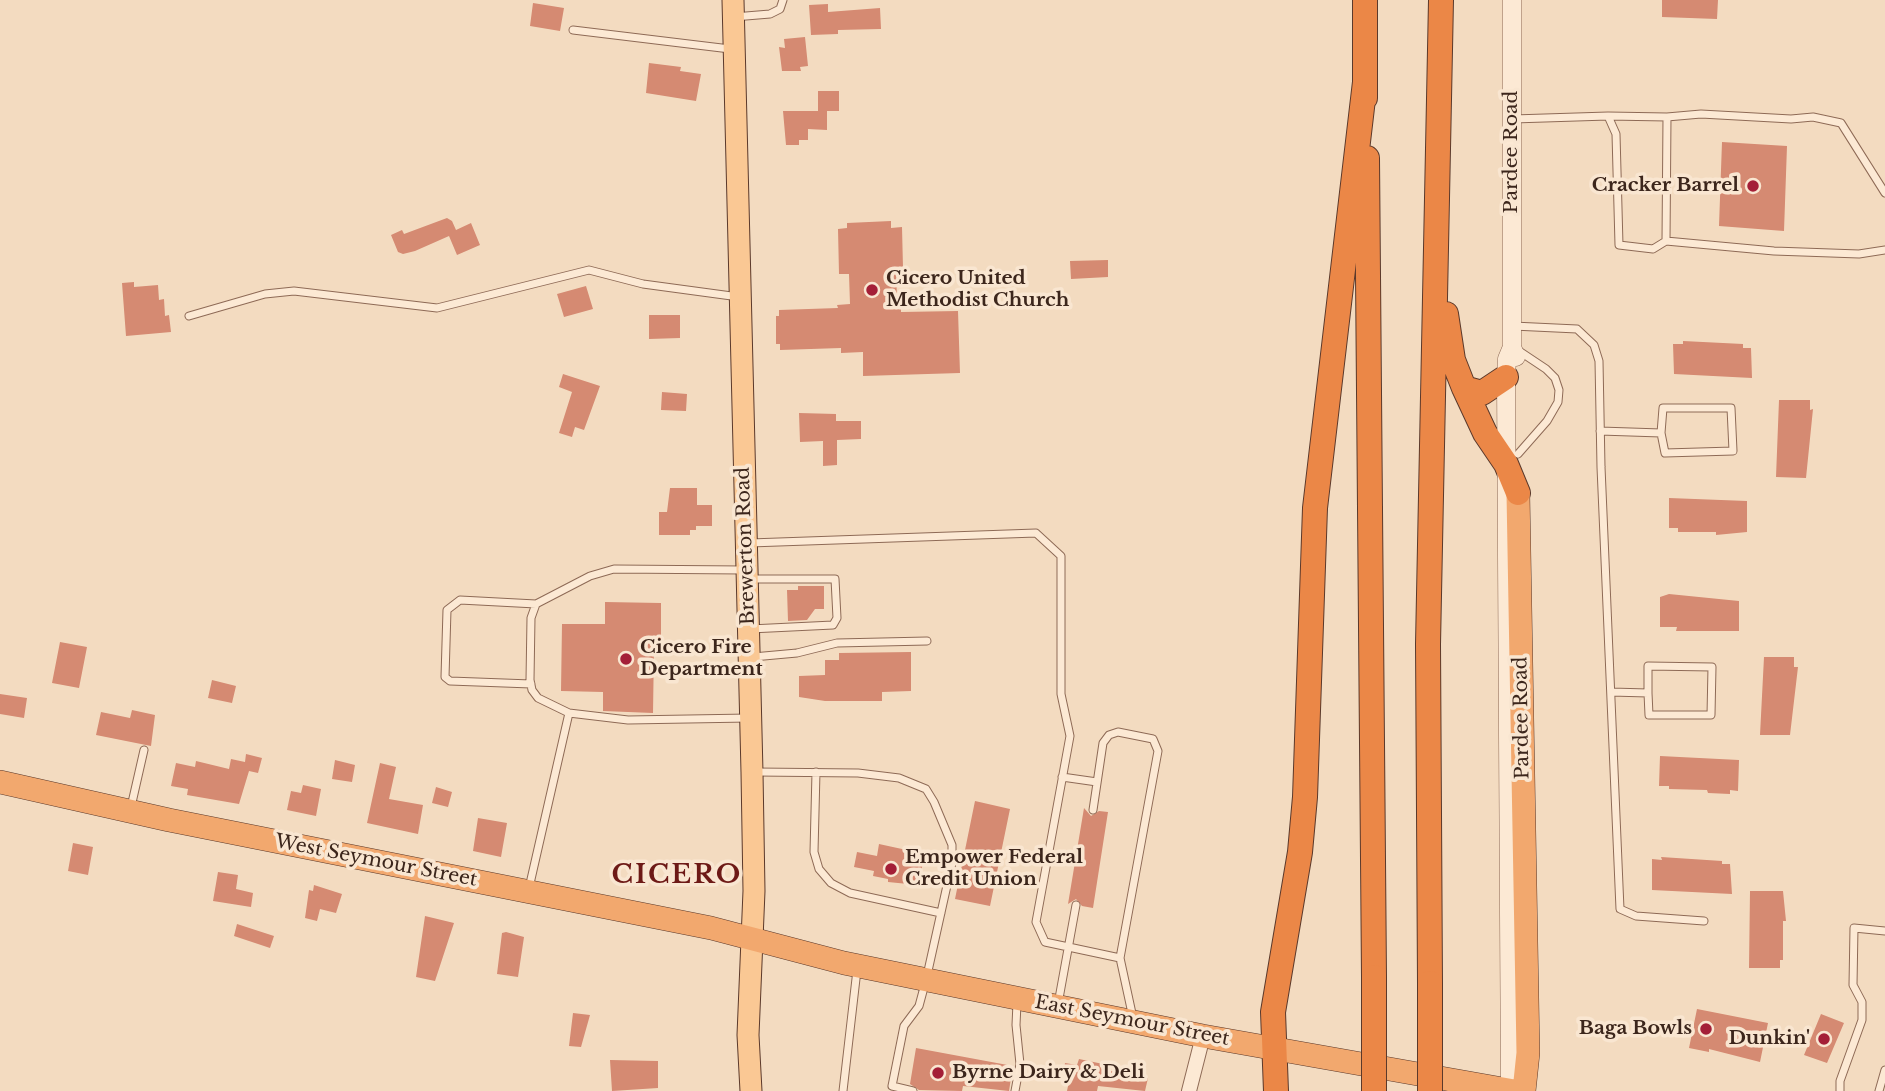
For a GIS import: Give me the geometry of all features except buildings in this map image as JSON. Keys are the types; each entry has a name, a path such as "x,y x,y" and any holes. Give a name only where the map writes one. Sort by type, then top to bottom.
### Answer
{"highway":[{"path":"1365,0 1370,334 1374,1091"},
{"path":"1430,1091 1428,644 1441,0"},
{"path":"1276,1091 1272,1049 1273,1012 1300,852 1306,797 1315,508 1365,82"},
{"path":"1437,227 1448,333 1464,388 1485,433 1512,459 1518,493"},
{"path":"1464,388 1482,393 1506,377"},
{"name":"Pardee Road","path":"1516,1091 1528,1053 1518,493"},
{"name":"West Seymour Street","path":"0,782 752,939"},
{"name":"East Seymour Street","path":"752,939 857,966 1057,1007 1272,1049 1516,1091"}],"main road":[{"name":"Brewerton Road","path":"734,8 752,772 752,939 748,1035 751,1091"}],"street":[{"name":"Pardee Road","path":"1512,0 1512,347 1518,362 1512,459"},
{"name":"Pardee Road","path":"1512,347 1507,359 1506,377 1512,459 1516,1091"},
{"path":"1189,1091 1203,1036"}],"lane":[{"path":"734,8 770,14 780,9 783,0"},
{"path":"573,30 734,49"},
{"path":"1512,119 1701,114 1791,119 1813,117 1841,123 1885,194"},
{"path":"1608,116 1615,134 1619,245 1653,249 1666,241 1774,251 1859,254 1885,250"},
{"path":"1666,241 1667,117"},
{"path":"190,316 265,294 294,291 437,308 589,270 643,284 739,297"},
{"path":"1512,326 1577,329 1587,335 1594,345 1599,361 1620,909 1636,916 1704,921"},
{"path":"1512,347 1546,369 1555,378 1559,390 1558,402 1547,421 1512,459"},
{"path":"1663,408 1731,408 1732,452 1665,453 1661,433 1663,408"},
{"path":"1600,431 1661,433"},
{"path":"746,544 1036,533 1061,556 1061,694 1070,736 1036,922 1045,942 1120,958"},
{"path":"531,684 457,683 445,677 447,610 460,600 536,604 590,576 614,569 831,578 837,583 837,618 833,625 748,629"},
{"path":"536,604 531,618 531,684 538,698 569,713 628,720 751,718"},
{"path":"749,658 797,653 837,643 927,641"},
{"path":"1648,666 1712,667 1710,716 1649,715 1647,693 1648,666"},
{"path":"1611,692 1647,693"},
{"path":"528,892 569,713"},
{"path":"1093,810 1103,743 1109,735 1118,732 1153,739 1158,751 1120,958 1134,1022"},
{"path":"130,811 144,750"},
{"path":"752,772 816,772 899,778 926,789 952,845 952,863 926,980 919,1006 904,1026 892,1086 913,1091"},
{"path":"816,772 814,852 819,869 831,883 849,893 941,913"},
{"path":"1062,777 1097,782"},
{"path":"1057,1007 1076,905"},
{"path":"1840,1091 1840,1081 1862,1020 1862,1002 1853,985 1854,928 1885,931"},
{"path":"843,1091 857,966"},
{"path":"1015,1091 1020,1064 1016,1025 1018,999"},
{"path":"1879,1091 1885,1070"}],"place":[{"name":"Cracker Barrel","path":"1753,186"},
{"name":"Cicero United Methodist Church","path":"872,290"},
{"name":"Cicero Fire Department","path":"626,659"},
{"name":"Empower Federal Credit Union","path":"891,869"},
{"name":"Baga Bowls","path":"1706,1029"},
{"name":"Dunkin'","path":"1824,1039"},
{"name":"Byrne Dairy & Deli","path":"938,1073"}],"district":[{"name":"CICERO","path":"677,876"}]}
